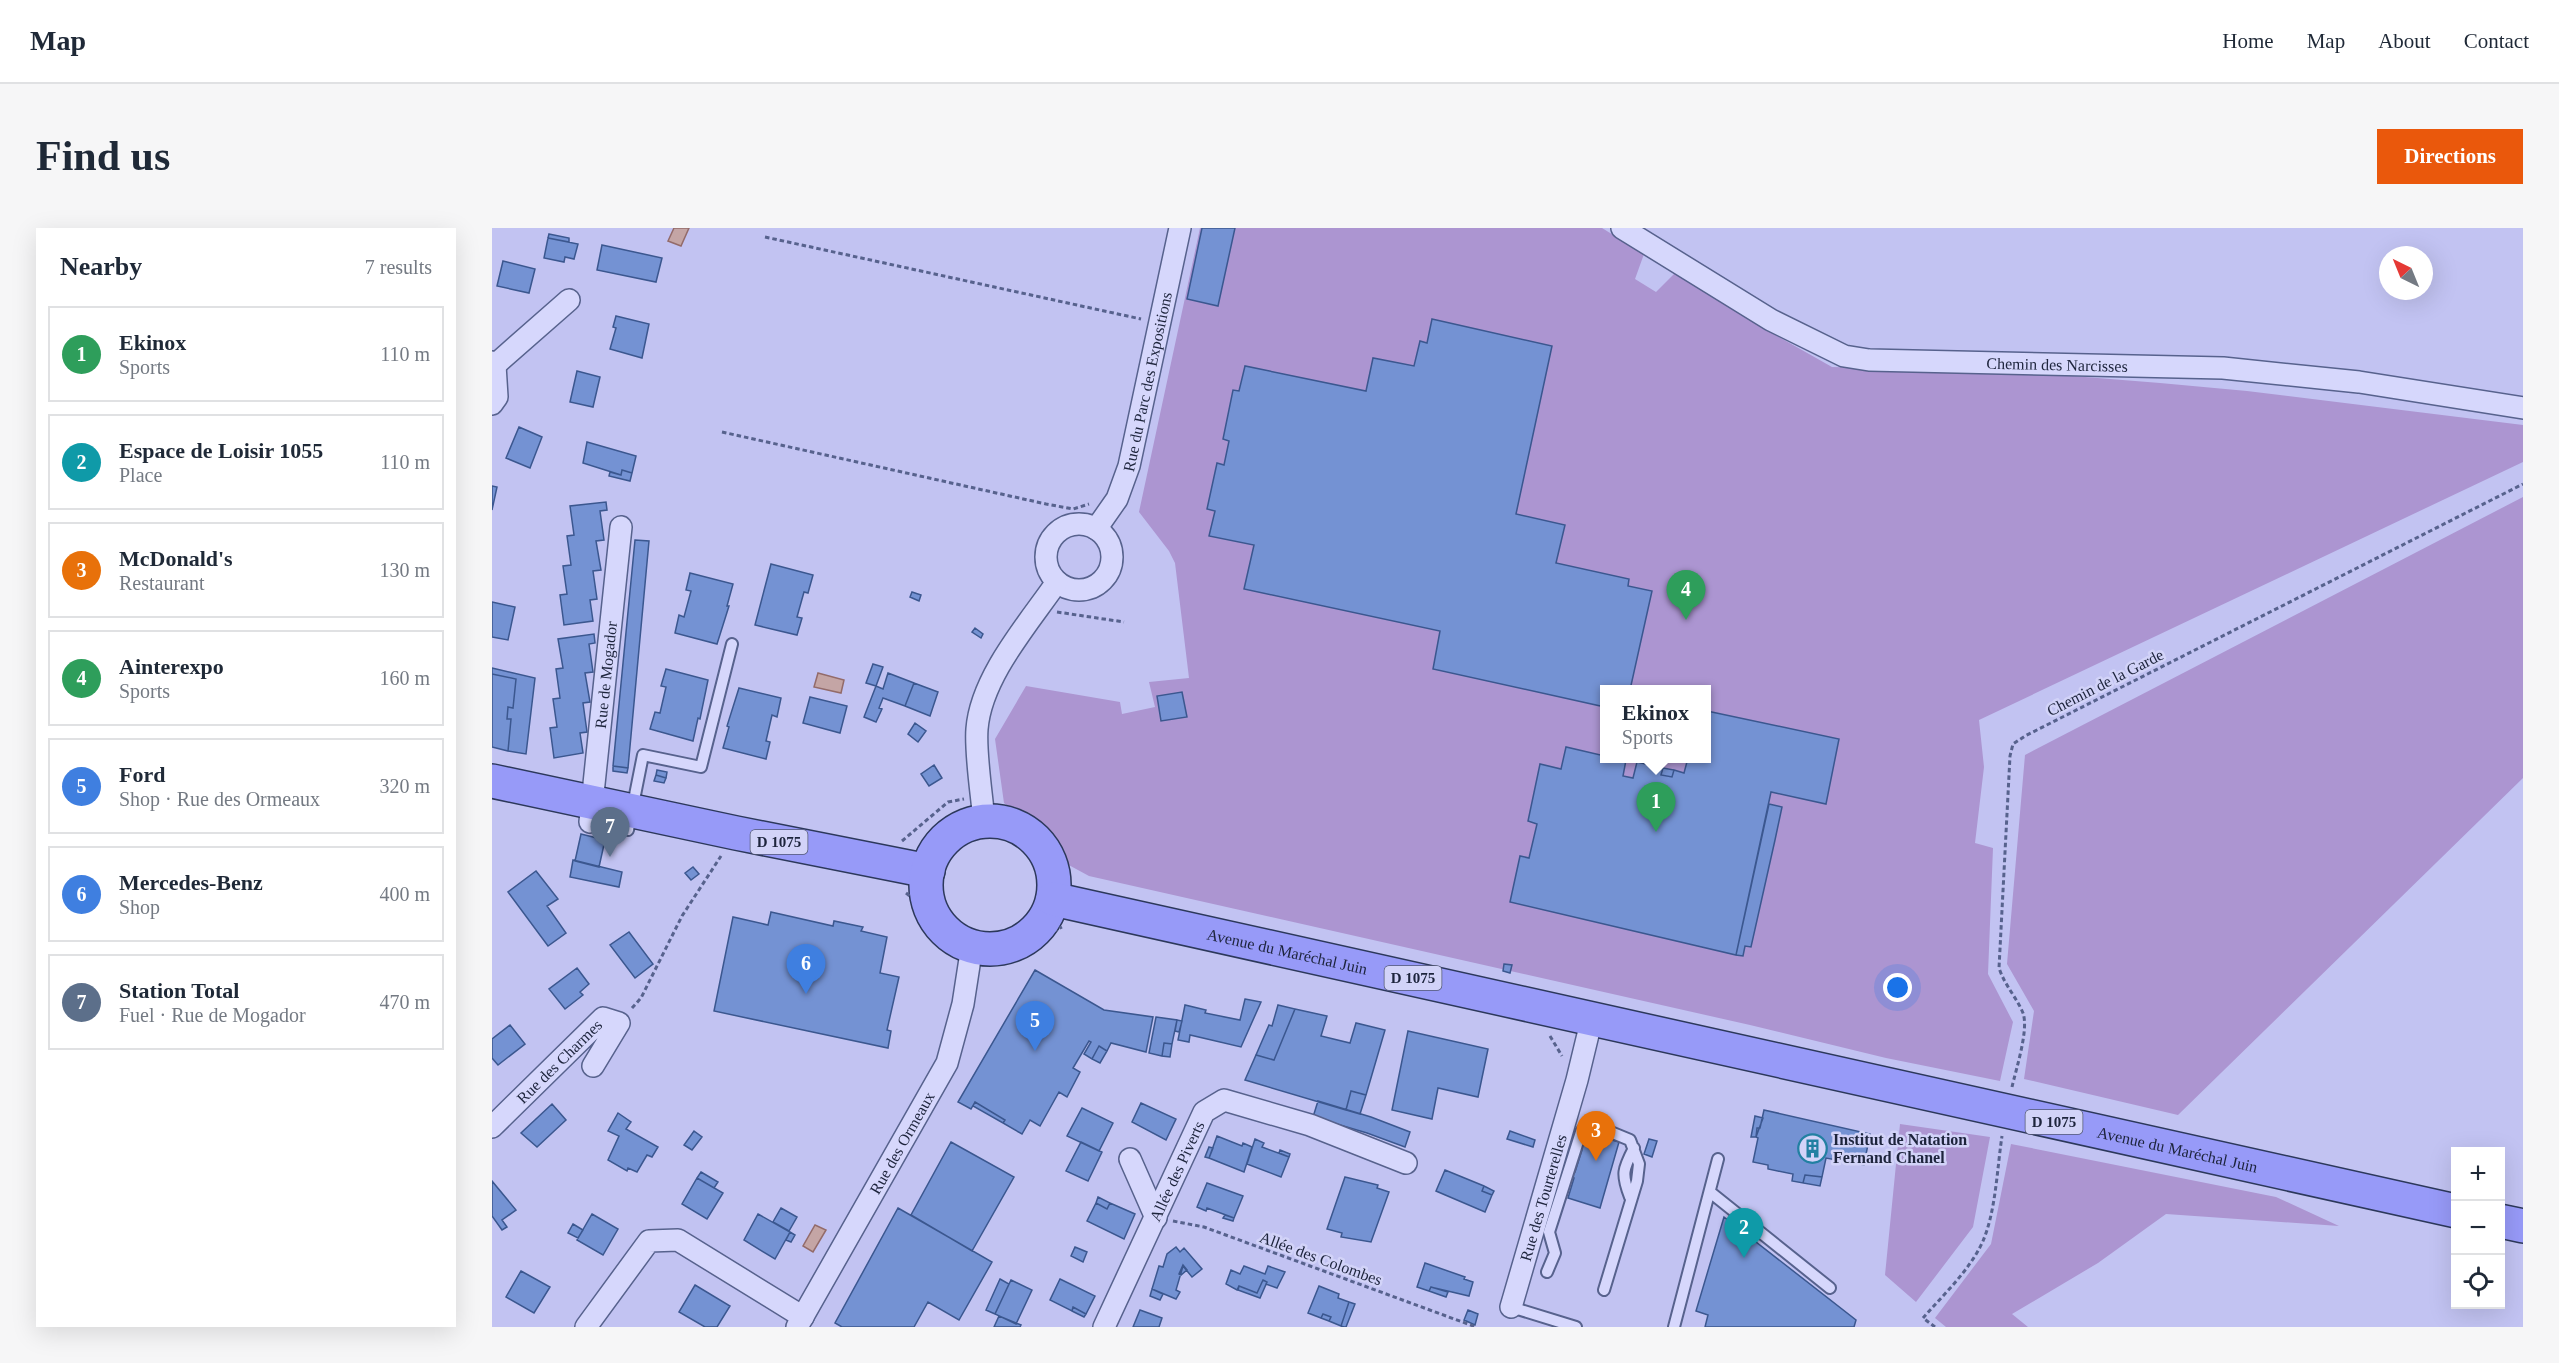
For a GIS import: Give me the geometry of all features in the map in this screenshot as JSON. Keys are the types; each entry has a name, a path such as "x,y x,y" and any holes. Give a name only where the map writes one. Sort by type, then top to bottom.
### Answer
{"main road":[{"name":"D 1075","path":"492,781 591,812 629,821 736,833 913,868"},
{"path":"983,809 999,821 1020,828 1037,840 1049,858 1055,878 1060,912 1045,919 1032,934 1004,947 993,949 972,946 958,940 945,930 935,918 929,903 927,887 913,868 934,855 944,841 983,809"},
{"name":"Avenue du Maréchal Juin","path":"1060,912 1592,1018 2451,1210"},
{"path":"2505,1222 2523,1226"}],"street":[{"name":"Rue du Parc des Expositions","path":"1096,529 1115,503 1129,466 1180,228"},
{"name":"Chemin des Narcisses","path":"1622,228 1771,320 1845,356 1869,360 2223,368 2359,382 2523,408"},
{"path":"492,404 497,397 493,363 568,300"},
{"path":"1087,525 1096,529 1109,544 1111,553 1111,563 1102,580 1084,589 1065,587 1057,582 1046,562 1046,551 1050,540 1058,531 1067,526 1087,525"},
{"name":"Rue de Mogador","path":"591,812 621,527"},
{"path":"983,809 976,730 982,702 1001,662 1057,582"},
{"name":"Rue des Ormeaux","path":"800,1322 947,1063 963,1004 972,946"},
{"name":"Rue des Charmes","path":"492,1127 603,1018 619,1023 593,1066"},
{"name":"Rue des Tourterelles","path":"1510,1307 1577,1080 1592,1018"},
{"name":"Allée des Piverts","path":"1104,1327 1204,1112 1224,1100 1310,1125 1407,1163"},
{"path":"1130,1160 1156,1218"},
{"path":"586,1327 650,1240 678,1240 800,1322"}],"lane":[{"path":"629,821 643,755 701,767 732,644"},
{"path":"1547,1272 1555,1253 1549,1232 1581,1132 1586,1125 1591,1124 1624,1136 1630,1140 1634,1148 1625,1166 1623,1179 1630,1197 1604,1290"},
{"path":"1674,1327 1718,1159"},
{"path":"1710,1192 1830,1288"},
{"path":"1510,1307 1576,1327"}],"path":[{"path":"765,237 1160,323"},
{"path":"722,432 1072,509 1086,506 1097,498 1115,503"},
{"name":"Chemin de la Garde","path":"2012,1089 2025,1025 2023,1013 2007,988 1999,968 2010,756 2013,744 2523,484"},
{"path":"1038,609 1124,622"},
{"path":"913,868 903,839 948,802 983,809"},
{"path":"619,1023 641,998 682,916 736,833"},
{"path":"1005,955 1060,912"},
{"path":"1935,1327 1923,1318 1970,1262 1983,1240 2003,1134"},
{"name":"Allée des Colombes","path":"1156,1218 1204,1227 1476,1327"}],"shaded area":[{"path":"674,228 689,228 681,246 668,241"},
{"path":"1200,228 1602,228 1644,254 1635,279 1656,292 1675,273 1761,327 1832,367 2021,372 2160,383 2247,391 2523,425 2523,462 1979,720 1984,767 1975,843 1993,848 1988,974 2013,1022 2000,1081 1886,1058 1750,1025 1089,876 1065,863 1027,822 1004,803 995,739 1026,686 1120,702 1122,714 1155,707 1149,682 1189,678 1175,563 1169,551 1139,512"},
{"path":"2523,497 2523,778 2178,1115 2024,1079 2034,1011 2007,964 2025,755"},
{"path":"818,673 844,680 841,693 814,687"},
{"path":"1900,1124 1990,1137 1973,1227 1916,1302 1885,1275"},
{"path":"2011,1144 2276,1197 2339,1226 2166,1214 2098,1263 2012,1314 2028,1327 1946,1327 1935,1318 1991,1244"},
{"path":"815,1225 826,1230 813,1252 803,1246"}],"building":[{"path":"1202,228 1235,228 1218,306 1187,299"},
{"path":"549,234 569,238 569,242 548,238"},
{"path":"548,238 578,244 574,259 565,257 564,262 544,258"},
{"path":"602,245 662,258 656,282 597,270"},
{"path":"503,261 535,269 529,293 497,286"},
{"path":"616,316 649,324 642,358 610,349 616,328 613,327"},
{"path":"1432,319 1552,346 1516,514 1565,525 1556,563 1629,579 1628,586 1652,591 1631,685 1600,685 1600,706 1433,669 1440,631 1244,589 1254,545 1209,536 1215,511 1207,509 1217,463 1224,465 1229,441 1223,439 1233,390 1239,391 1245,366 1366,391 1373,358 1414,366 1420,341 1427,343"},
{"path":"577,371 600,377 593,407 570,402"},
{"path":"519,427 542,437 530,468 506,458"},
{"path":"587,442 636,456 632,473 622,470 621,475 583,463"},
{"path":"622,470 632,473 630,481 609,476 610,472 621,475"},
{"path":"492,486 497,487 492,510"},
{"path":"606,502 607,510 600,511 604,540 596,541 601,570 593,571 597,599 590,600 593,621 564,625 560,595 567,594 563,566 571,565 567,536 574,535 570,506"},
{"path":"635,540 649,541 628,768 613,766"},
{"path":"771,564 813,575 808,593 804,592 797,617 802,618 797,635 755,625"},
{"path":"690,573 733,584 727,606 729,606 717,644 675,633 679,615 684,617 691,591 686,590"},
{"path":"912,592 921,595 919,601 910,597"},
{"path":"492,602 515,607 508,640 492,637"},
{"path":"975,628 983,634 981,638 972,632"},
{"path":"594,634 595,643 589,644 593,672 585,673 590,702 583,703 587,732 580,733 583,753 554,758 550,728 557,727 553,699 560,698 556,669 563,668 558,639"},
{"path":"873,664 883,667 876,686 866,683"},
{"path":"492,668 535,678 526,754 508,751 511,719 507,719 508,707 513,708 516,679 492,674"},
{"path":"666,669 708,680 693,741 650,729 655,712 660,713 666,687 661,686"},
{"path":"888,673 914,683 905,706 883,698 879,708 882,709 876,722 864,717 876,686 883,689"},
{"path":"492,674 516,679 513,708 508,707 507,719 511,719 508,751 492,747"},
{"path":"914,683 938,692 930,716 905,706"},
{"path":"739,688 781,698 777,717 772,715 766,741 770,742 766,759 723,748 729,727 727,726"},
{"path":"1182,692 1187,717 1161,721 1157,696"},
{"path":"810,697 847,706 840,733 803,723"},
{"path":"1711,712 1839,739 1826,804 1771,792 1736,955 1510,902 1520,856 1529,858 1537,824 1528,821 1540,764 1561,769 1566,747 1600,755 1600,763 1625,763 1623,776 1633,778 1637,763 1663,768 1661,775 1672,777 1674,770 1684,773 1687,763 1711,763"},
{"path":"915,723 926,731 918,742 908,734"},
{"path":"934,765 942,778 929,786 921,774"},
{"path":"613,766 628,768 627,773 613,771"},
{"path":"1663,768 1674,770 1672,777 1661,775"},
{"path":"657,770 667,772 666,778 656,775"},
{"path":"656,775 666,778 664,783 654,781"},
{"path":"1769,804 1782,807 1775,840 1751,947 1745,946 1743,956 1736,955"},
{"path":"581,834 605,840 599,867 575,861"},
{"path":"573,860 622,872 619,887 570,877"},
{"path":"693,867 699,874 691,880 685,873"},
{"path":"536,871 558,899 547,906 566,933 548,946 508,892"},
{"path":"771,912 833,926 834,921 863,927 861,931 887,937 880,973 899,977 887,1030 891,1031 888,1048 714,1011 733,917 768,925"},
{"path":"629,932 653,964 635,978 610,945"},
{"path":"1504,964 1512,965 1510,973 1503,971"},
{"path":"577,968 589,984 580,992 583,995 565,1009 549,989"},
{"path":"1035,970 1104,1010 1153,1017 1146,1052 1111,1043 1107,1051 1099,1046 1092,1059 1084,1054 1091,1042 1089,1041 1073,1068 1080,1072 1067,1097 1059,1092 1040,1126 1030,1120 1022,1134 1003,1123 1005,1120 975,1102 971,1109 958,1102"},
{"path":"1245,999 1261,1002 1241,1047 1190,1035 1189,1042 1178,1040 1185,1005 1206,1010 1205,1013 1240,1020"},
{"path":"1278,1005 1295,1009 1274,1060 1256,1055 1269,1025 1272,1026"},
{"path":"1295,1009 1327,1016 1321,1036 1350,1043 1356,1023 1385,1030 1366,1095 1351,1091 1346,1110 1245,1080 1256,1055 1274,1060"},
{"path":"1156,1017 1177,1020 1172,1044 1164,1043 1162,1056 1149,1053"},
{"path":"1177,1020 1182,1021 1179,1032 1175,1031"},
{"path":"510,1025 525,1044 498,1065 492,1058 492,1039"},
{"path":"1408,1031 1488,1049 1478,1097 1438,1088 1432,1119 1392,1110"},
{"path":"1164,1043 1172,1044 1170,1057 1162,1056"},
{"path":"1099,1046 1107,1051 1100,1063 1092,1059"},
{"path":"1351,1091 1366,1095 1360,1114 1346,1110"},
{"path":"1318,1101 1410,1132 1405,1147 1313,1117"},
{"path":"975,1102 1005,1120 1003,1123 973,1106"},
{"path":"1141,1103 1176,1119 1166,1140 1132,1122"},
{"path":"552,1104 566,1120 537,1147 521,1133"},
{"path":"1082,1108 1113,1123 1099,1151 1067,1136"},
{"name":"Institut de Natation Fernand Chanel","path":"1764,1110 1870,1134 1864,1165 1826,1158 1822,1177 1805,1175 1803,1183 1792,1181 1793,1174 1768,1169 1768,1165 1753,1162 1758,1138 1756,1137 1757,1128 1760,1128"},
{"path":"618,1113 631,1122 626,1129 658,1147 652,1157 647,1155 637,1172 628,1168 627,1171 608,1160 619,1136 608,1131"},
{"path":"1755,1116 1763,1118 1756,1137 1751,1137"},
{"path":"694,1131 702,1137 692,1150 684,1145"},
{"path":"1510,1131 1535,1140 1533,1147 1507,1139"},
{"path":"1587,1133 1619,1142 1600,1208 1568,1198 1574,1178 1571,1177 1575,1172 1582,1150 1580,1150 1581,1144 1584,1145"},
{"path":"1217,1136 1242,1146 1243,1143 1252,1147 1244,1172 1209,1158"},
{"path":"1255,1139 1264,1143 1262,1147 1289,1157 1281,1177 1247,1164"},
{"path":"1649,1139 1657,1141 1652,1157 1644,1154"},
{"path":"951,1142 1014,1177 972,1251 911,1215"},
{"path":"1081,1142 1102,1152 1088,1181 1066,1171"},
{"path":"1209,1147 1213,1148 1209,1158 1205,1157"},
{"path":"1280,1150 1290,1154 1289,1157 1279,1153"},
{"path":"1445,1170 1484,1186 1482,1191 1492,1195 1485,1212 1436,1191"},
{"path":"701,1172 718,1182 714,1188 697,1178"},
{"path":"1805,1175 1822,1177 1820,1186 1803,1183"},
{"path":"1345,1177 1378,1185 1377,1188 1389,1192 1371,1242 1341,1237 1342,1233 1327,1229"},
{"path":"697,1178 723,1193 707,1219 682,1204"},
{"path":"492,1181 516,1210 502,1220 507,1227 502,1230 492,1216"},
{"path":"1207,1183 1243,1196 1234,1218 1207,1208 1206,1211 1197,1207"},
{"path":"1484,1186 1494,1191 1492,1195 1482,1191"},
{"path":"1098,1197 1110,1203 1107,1209 1096,1203"},
{"path":"1096,1203 1107,1209 1110,1203 1135,1214 1124,1239 1087,1221"},
{"path":"781,1208 797,1217 789,1231 773,1222"},
{"path":"898,1208 992,1262 959,1320 928,1302 914,1327 842,1327 835,1323"},
{"path":"592,1214 618,1229 603,1255 577,1240"},
{"path":"758,1214 790,1232 775,1259 744,1240"},
{"path":"1225,1215 1234,1218 1233,1221 1223,1218"},
{"path":"1724,1217 1856,1320 1854,1327 1705,1327 1708,1315 1696,1311"},
{"path":"573,1224 583,1230 578,1238 568,1233"},
{"path":"790,1232 795,1235 791,1242 786,1240"},
{"path":"1075,1247 1087,1252 1083,1262 1071,1256"},
{"path":"1176,1247 1180,1252 1184,1248 1202,1269 1192,1277 1183,1266 1176,1290 1180,1292 1176,1299 1152,1289 1159,1266 1163,1267 1167,1254"},
{"path":"1425,1263 1473,1282 1469,1296 1431,1287 1429,1291 1417,1287"},
{"path":"1183,1265 1187,1270 1181,1275 1179,1274"},
{"path":"1244,1266 1265,1274 1268,1266 1285,1272 1277,1288 1266,1284 1267,1282 1263,1280 1257,1293 1239,1286 1237,1290 1226,1284 1231,1270 1240,1274"},
{"path":"521,1271 550,1287 534,1313 506,1297"},
{"path":"1000,1279 1009,1284 995,1314 986,1310"},
{"path":"1060,1279 1095,1296 1086,1314 1073,1307 1072,1311 1050,1300"},
{"path":"1011,1280 1032,1290 1016,1324 995,1314"},
{"path":"1263,1280 1267,1282 1260,1298 1238,1290 1239,1286 1257,1293"},
{"path":"695,1285 730,1306 717,1327 705,1327 679,1312"},
{"path":"1319,1286 1339,1294 1338,1298 1349,1302 1341,1326 1329,1321 1331,1317 1323,1314 1321,1318 1308,1313"},
{"path":"1431,1287 1448,1292 1446,1297 1429,1291"},
{"path":"1152,1289 1163,1294 1160,1300 1150,1296"},
{"path":"1349,1302 1355,1304 1346,1327 1344,1327 1341,1326"},
{"path":"1073,1307 1086,1314 1084,1317 1072,1311"},
{"path":"1140,1310 1162,1318 1159,1327 1133,1327"},
{"path":"1468,1310 1478,1314 1475,1325 1464,1320"},
{"path":"1323,1314 1331,1317 1329,1321 1321,1318"},
{"path":"999,1316 1021,1325 1020,1327 994,1327"}],"place":[{"name":"Ainterexpo","path":"1686,620"},
{"name":"Ekinox","path":"1656,832"},
{"name":"Station Total","path":"610,857"},
{"name":"Mercedes-Benz","path":"806,994"},
{"name":"Ford","path":"1035,1051"},
{"name":"Institut de Natation Fernand Chanel","path":"1812,1148"},
{"name":"McDonald's","path":"1596,1161"},
{"name":"Espace de Loisir 1055","path":"1744,1258"}]}
